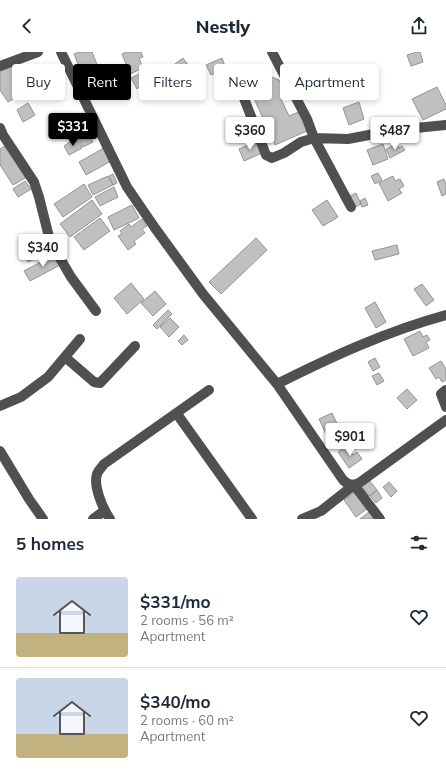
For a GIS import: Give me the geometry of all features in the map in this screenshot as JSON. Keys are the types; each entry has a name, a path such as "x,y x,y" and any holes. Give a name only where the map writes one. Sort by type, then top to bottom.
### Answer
{"street":[{"path":"0,66 38,52"},
{"path":"61,52 127,187 155,228 203,294 277,384 343,480 348,484 354,485 380,519"},
{"path":"272,52 307,119 314,138 351,207"},
{"path":"245,100 266,155 272,158 284,153 301,142 314,138 348,139 395,130 446,124"},
{"path":"1,133 34,182 50,241 71,277 96,311"},
{"path":"277,384 358,346 420,322 446,315"},
{"path":"0,406 21,397 48,377 80,339"},
{"path":"65,357 94,382 100,383 135,346"},
{"path":"93,519 107,515 99,495 96,480 97,474 104,464 209,390"},
{"path":"446,390 441,394 441,396 446,407"},
{"path":"177,414 252,519"},
{"path":"302,519 321,511 354,485 446,420"},
{"path":"0,452 28,499 43,519"}],"building":[{"path":"79,52 92,52 97,64 78,64 74,54"},
{"path":"126,52 141,52 143,57 139,58 141,64 139,64 139,70 131,74 131,64 126,64 122,54"},
{"path":"420,52 423,62 411,66 407,55"},
{"path":"183,58 188,64 175,64"},
{"path":"222,58 224,64 214,64 214,74 211,75 206,65"},
{"path":"11,65 12,67 12,99 8,102 0,90 0,72"},
{"path":"139,74 139,87 137,89 131,78"},
{"path":"272,77 279,80 280,82 280,100 281,100 289,116 301,111 309,130 275,145 255,100 272,100"},
{"path":"437,87 446,105 446,109 423,120 412,99"},
{"path":"359,102 364,119 349,125 343,108"},
{"path":"28,103 35,115 23,122 17,110"},
{"path":"243,126 246,135 232,141 229,133"},
{"path":"87,132 93,142 83,147 77,137"},
{"path":"76,138 82,148 69,155 64,146"},
{"path":"257,141 262,153 244,161 239,149"},
{"path":"383,144 388,159 373,165 367,150"},
{"path":"397,144 399,148 402,146 405,150 390,158 386,149"},
{"path":"5,146 29,176 13,185 0,165 0,149"},
{"path":"104,148 111,161 86,175 79,162"},
{"path":"378,173 382,180 375,184 371,176"},
{"path":"113,174 117,183 113,185 109,176"},
{"path":"108,176 113,185 93,195 88,185"},
{"path":"393,176 395,181 400,179 404,186 399,189 402,193 388,201 379,183"},
{"path":"444,179 446,194 442,196 437,182"},
{"path":"25,181 31,189 18,197 13,189"},
{"path":"84,184 92,197 63,217 54,204"},
{"path":"114,187 118,197 100,206 95,197"},
{"path":"356,193 361,204 355,207 350,196"},
{"path":"365,198 368,205 362,207 360,201"},
{"path":"92,200 102,214 70,237 60,224"},
{"path":"327,200 338,217 323,226 312,210"},
{"path":"132,205 139,218 114,230 108,217"},
{"path":"100,218 110,231 84,250 74,237"},
{"path":"142,219 147,226 142,229 145,233 134,241 136,244 128,250 118,236 122,234 120,231 129,224 131,227"},
{"path":"256,238 267,250 221,294 209,282"},
{"path":"40,244 45,253 28,262 23,253"},
{"path":"397,245 399,254 375,260 372,251"},
{"path":"56,254 62,264 30,281 24,271"},
{"path":"131,283 144,299 127,314 114,298"},
{"path":"422,284 434,300 426,306 414,289"},
{"path":"155,291 166,304 153,316 141,303"},
{"path":"375,302 386,322 376,328 365,308"},
{"path":"168,310 172,314 157,329 153,325"},
{"path":"170,318 179,327 169,337 160,327"},
{"path":"420,331 423,337 427,335 430,340 426,342 429,348 413,356 404,339"},
{"path":"184,335 188,340 182,345 178,341"},
{"path":"375,358 380,367 373,371 368,362"},
{"path":"441,361 446,369 446,380 442,382 439,377 436,379 429,368"},
{"path":"379,373 384,381 377,385 372,376"},
{"path":"407,389 417,400 407,409 397,398"},
{"path":"332,413 340,430 327,436 319,419"},
{"path":"357,435 362,441 357,445 352,439"},
{"path":"347,446 353,455 357,452 362,459 349,468 338,452"},
{"path":"369,480 377,490 369,496 361,486"},
{"path":"389,482 397,491 391,497 383,487"},
{"path":"377,490 382,498 376,503 370,496"},
{"path":"356,491 368,508 356,517 344,500"},
{"path":"369,512 375,519 360,519"}]}
